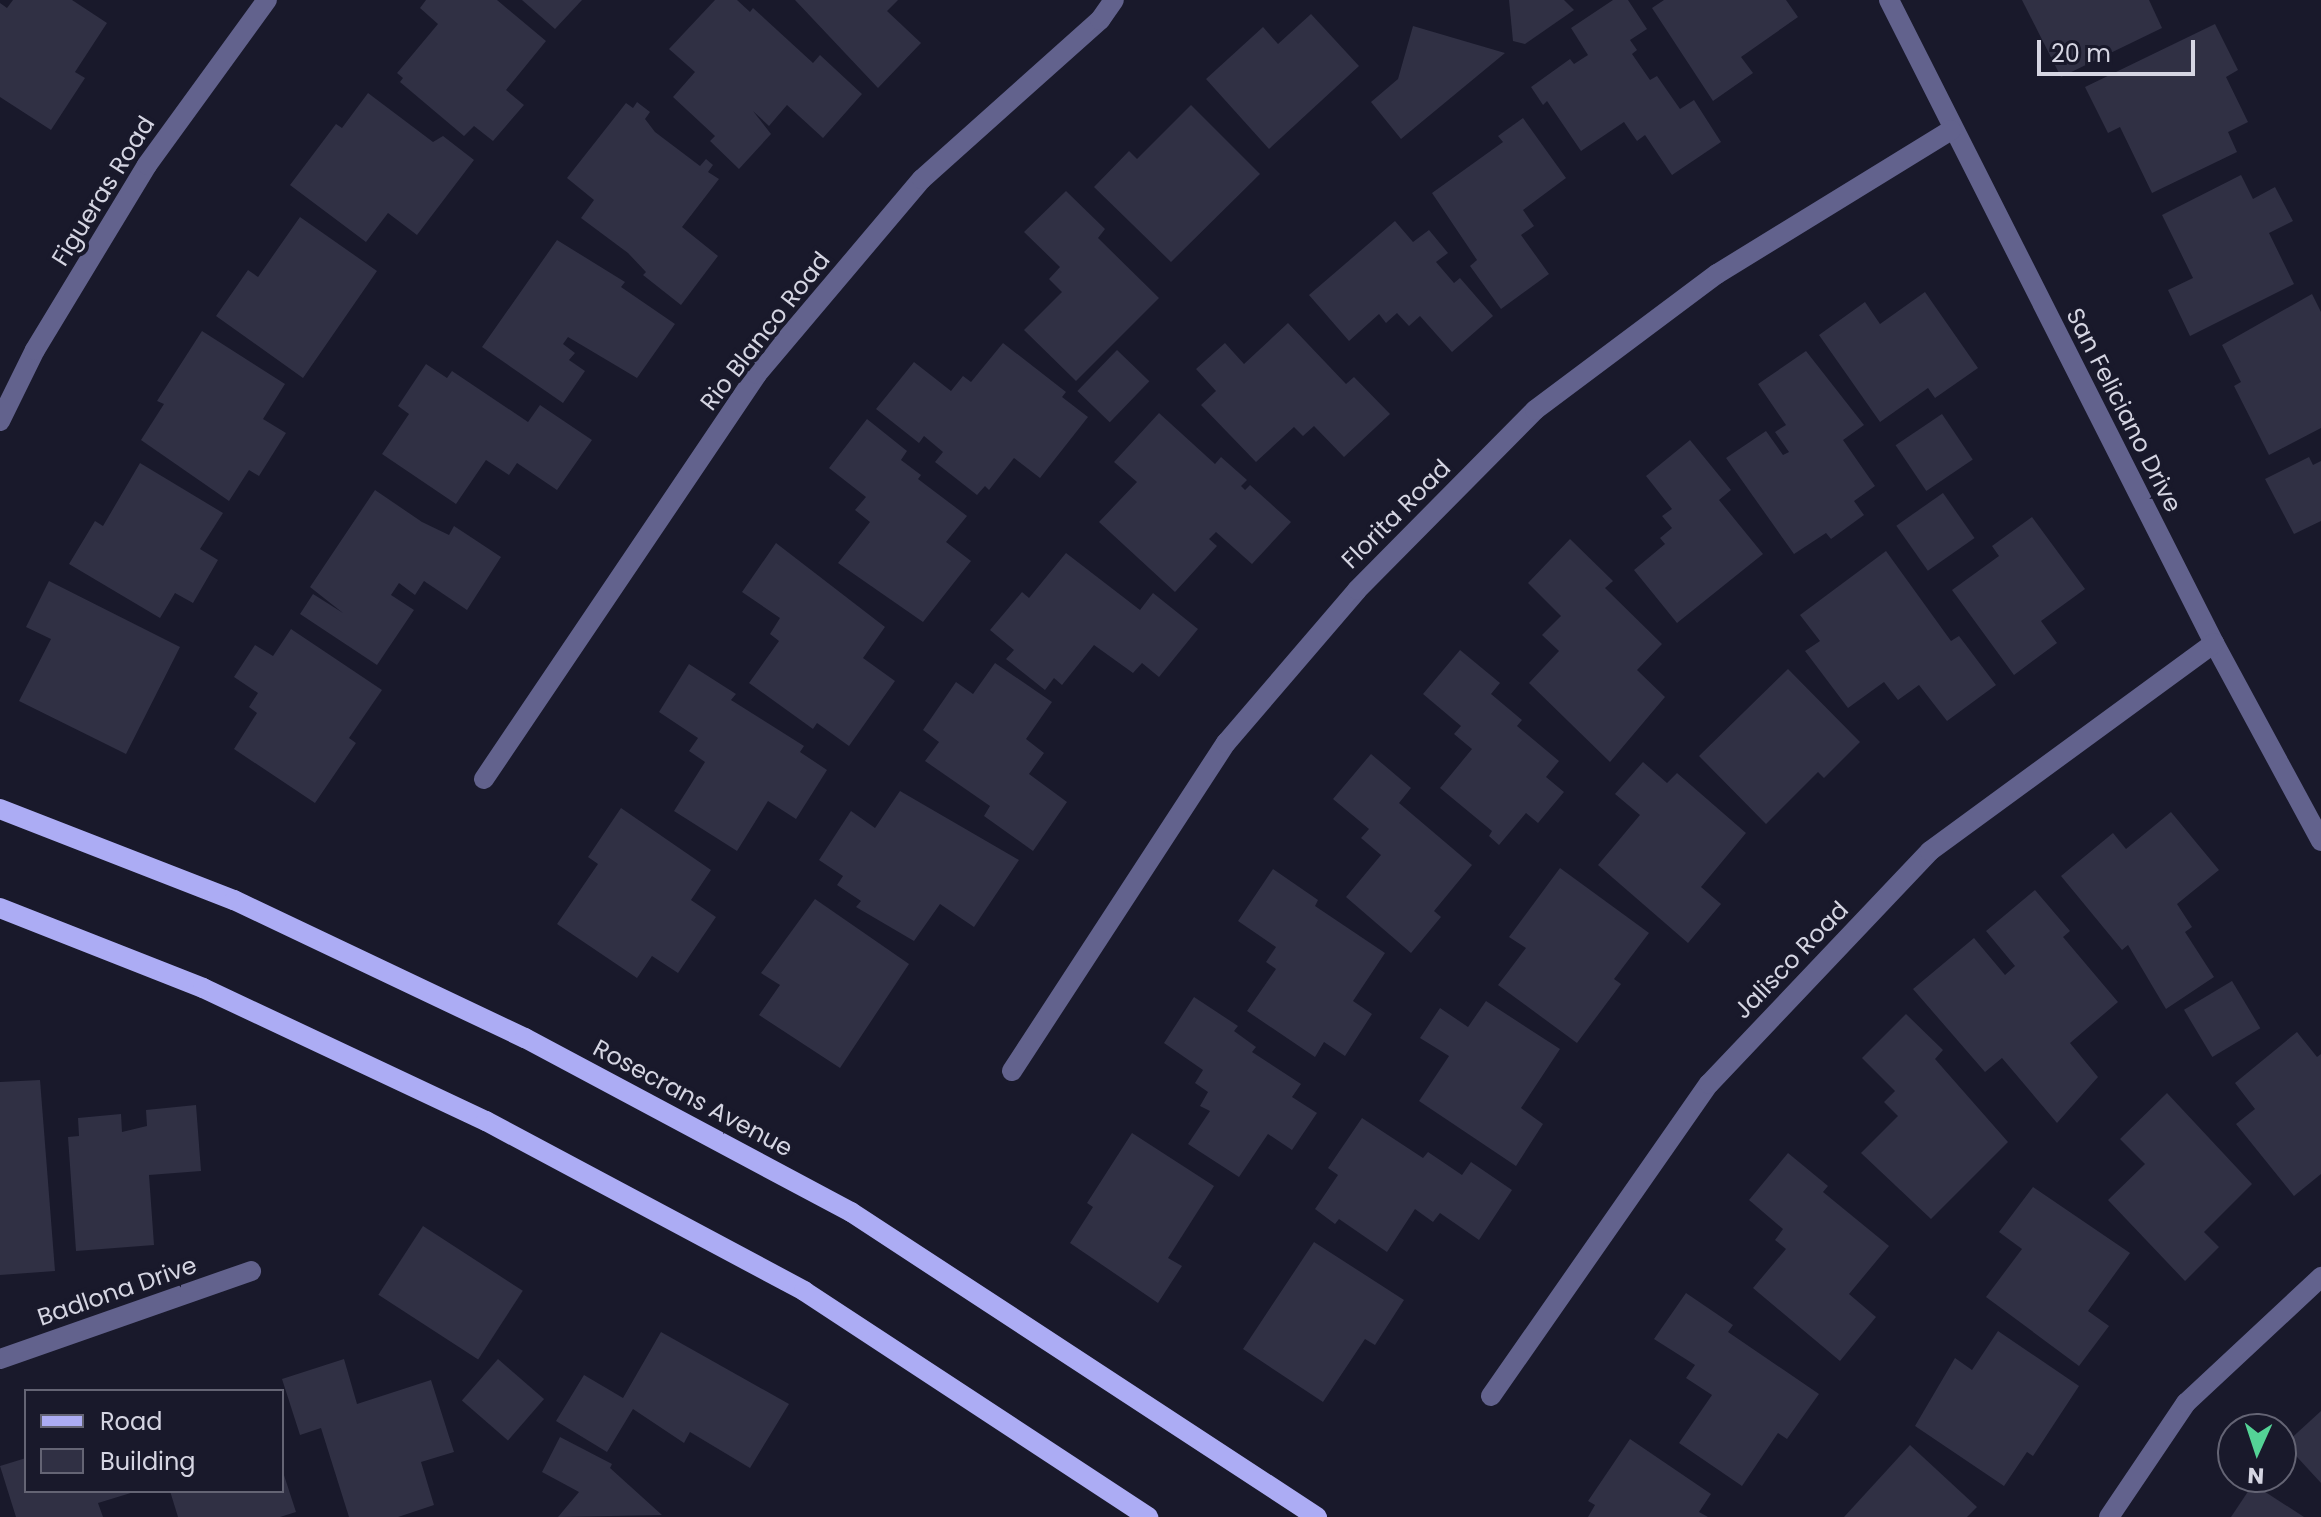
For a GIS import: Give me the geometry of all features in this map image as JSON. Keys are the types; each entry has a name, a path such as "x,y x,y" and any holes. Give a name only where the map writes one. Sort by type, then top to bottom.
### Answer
{"main road":[{"name":"Rosecrans Avenue","path":"0,809 234,900 483,1018 851,1212 1317,1517"},
{"path":"0,908 203,988 486,1121 804,1291 1148,1517"}],"street":[{"name":"Figueras Road","path":"0,421 35,350 147,165 267,0"},
{"name":"Rio Blanco Road","path":"484,779 757,374 922,179 1100,20 1114,0"},
{"name":"San Feliciano Drive","path":"1889,0 1951,130 2214,643 2321,841"},
{"name":"Florita Road","path":"1012,1071 1226,743 1357,590 1535,410 1717,274 1951,130"},
{"name":"Jalisco Road","path":"1491,1396 1709,1084 1920,862 2214,643"},
{"name":"Badlona Drive","path":"0,1359 251,1271"},
{"path":"2109,1517 2186,1403 2321,1277"}],"building":[{"path":"13,0 72,0 107,23 75,72 85,78 51,130 0,97 0,3 7,8"},
{"path":"426,0 497,0 546,41 506,90 524,105 493,141 474,126 464,136 400,82 403,78 397,73 438,24 420,8"},
{"path":"522,0 582,0 555,29"},
{"path":"715,0 737,0 750,12 753,8 813,63 820,55 862,94 823,138 787,105 769,126 753,111 771,134 739,169 710,141 715,136 673,97 695,72 669,49"},
{"path":"795,0 898,0 887,11 921,43 878,88"},
{"path":"1509,0 1564,0 1574,10 1525,44 1513,41"},
{"path":"1613,0 1628,0 1647,29 1630,40 1637,50 1632,54 1650,80 1657,76 1680,109 1694,100 1721,142 1672,175 1645,135 1637,141 1624,122 1581,151 1547,101 1543,105 1531,87 1570,59 1574,64 1588,55 1571,28"},
{"path":"1664,0 1786,0 1798,17 1741,57 1753,73 1713,101 1652,8"},
{"path":"2022,0 2149,0 2162,28 2061,77"},
{"path":"1311,14 1359,66 1269,149 1206,79 1263,27 1278,44"},
{"path":"2215,24 2238,70 2226,77 2248,122 2228,132 2237,152 2152,193 2120,127 2108,133 2085,87"},
{"path":"1413,26 1505,53 1401,139 1371,102 1398,79"},
{"path":"368,93 433,142 443,136 474,160 417,235 388,213 366,242 290,185 336,124 342,128"},
{"path":"637,102 650,112 645,119 655,132 700,166 706,159 713,165 708,172 719,179 682,227 718,256 681,305 643,275 646,272 628,253 581,218 594,200 567,178 626,103 633,108"},
{"path":"1191,105 1260,174 1171,262 1094,187 1129,151 1137,159"},
{"path":"1523,118 1566,178 1523,210 1534,226 1521,235 1549,274 1501,309 1470,266 1477,260 1432,193 1503,142 1498,136"},
{"path":"2241,175 2253,199 2275,187 2293,221 2269,233 2294,284 2190,336 2168,290 2193,278 2162,215"},
{"path":"1066,191 1105,229 1098,238 1159,298 1076,381 1024,330 1062,292 1049,279 1060,267 1024,232"},
{"path":"300,217 377,271 303,378 216,316 248,270 258,277"},
{"path":"1395,221 1413,242 1429,230 1448,253 1436,262 1454,283 1460,278 1493,316 1452,352 1420,316 1409,326 1397,313 1386,323 1379,314 1349,341 1309,295"},
{"path":"557,240 625,282 621,287 675,324 637,378 568,337 563,344 575,353 569,360 585,371 563,403 482,347"},
{"path":"1925,292 1978,368 1935,398 1928,388 1880,422 1819,335 1865,302 1880,324"},
{"path":"2312,294 2321,312 2321,428 2269,455 2234,386 2241,382 2222,345"},
{"path":"1288,323 1346,384 1354,377 1390,414 1344,457 1314,426 1303,436 1294,427 1256,462 1201,405 1216,391 1196,369 1225,343 1244,364"},
{"path":"202,331 285,384 263,419 286,433 259,476 249,470 229,501 141,440 164,404 157,401"},
{"path":"1003,343 1066,392 1062,397 1088,417 1040,478 1014,458 989,490 985,486 977,495 935,462 943,452 924,436 919,443 876,409 914,362 951,391 963,376 971,382"},
{"path":"1117,350 1149,381 1110,422 1077,391"},
{"path":"1806,351 1864,425 1843,440 1875,486 1854,501 1864,515 1831,539 1826,533 1794,554 1726,458 1766,431 1783,455 1789,452 1775,432 1786,425 1758,384"},
{"path":"426,364 447,378 452,371 528,422 540,405 592,440 557,490 517,463 509,475 486,460 456,504 382,454 409,414 398,406"},
{"path":"1159,413 1215,464 1221,457 1247,480 1241,486 1245,490 1250,485 1291,522 1252,564 1216,532 1209,539 1217,546 1175,592 1099,522 1137,482 1114,462"},
{"path":"1942,414 1973,460 1926,491 1896,445"},
{"path":"867,419 907,451 901,460 921,475 918,479 967,516 946,542 971,561 923,622 838,563 870,522 855,510 866,497 829,468"},
{"path":"1690,440 1731,490 1719,500 1763,554 1677,623 1634,570 1665,544 1660,538 1672,528 1662,516 1672,509 1646,476"},
{"path":"2309,457 2313,465 2321,461 2321,521 2294,534 2265,479"},
{"path":"140,463 223,513 200,549 218,560 193,603 175,593 160,618 69,564 95,521 103,526"},
{"path":"375,490 422,522 449,535 454,526 501,557 467,610 424,581 415,595 399,583 391,595 414,610 377,665 300,614 313,594 343,613 310,587"},
{"path":"1943,493 1975,538 1928,571 1896,526"},
{"path":"2032,517 2085,589 2041,621 2057,643 2014,675 1952,590 1999,556 1992,546"},
{"path":"1570,539 1613,581 1605,588 1662,644 1637,670 1665,697 1610,762 1529,683 1559,651 1542,635 1561,616 1528,583"},
{"path":"776,543 885,627 863,658 895,681 849,746 817,723 813,729 749,683 779,641 770,634 780,618 742,592"},
{"path":"1886,551 1951,641 1959,636 1996,685 1947,721 1919,685 1898,700 1884,682 1848,708 1805,651 1820,641 1800,615"},
{"path":"1066,553 1140,610 1153,593 1198,629 1159,677 1142,663 1133,673 1094,645 1062,685 1054,678 1045,690 1006,659 1014,650 990,630 1022,592 1029,598"},
{"path":"49,581 180,647 126,754 19,701 51,639 26,627"},
{"path":"291,629 382,690 349,738 356,743 315,803 234,749 257,713 249,707 258,693 234,677 255,645 273,656"},
{"path":"1460,650 1500,683 1491,694 1522,720 1517,726 1559,761 1546,777 1564,792 1538,823 1526,813 1499,845 1489,836 1492,831 1440,788 1472,749 1454,734 1461,726 1423,694"},
{"path":"995,663 1052,702 1026,739 1044,753 1029,774 1067,802 1033,851 984,816 990,806 925,761 939,742 923,730 956,682 973,694"},
{"path":"689,664 736,694 731,700 804,746 800,752 827,770 796,819 768,801 737,851 674,811 705,762 689,751 698,738 659,712"},
{"path":"1788,669 1860,742 1824,778 1818,772 1766,824 1699,756"},
{"path":"1371,754 1411,788 1399,803 1472,865 1434,911 1441,917 1411,953 1346,897 1381,855 1361,838 1369,829 1333,799"},
{"path":"1643,762 1667,783 1677,773 1746,833 1701,887 1721,904 1688,943 1598,865 1640,815 1615,794"},
{"path":"900,791 1019,860 974,927 940,904 914,941 856,907 861,901 837,885 843,876 819,860 851,811 875,828"},
{"path":"621,808 711,870 691,900 716,917 678,973 652,956 637,978 557,924 598,864 588,857"},
{"path":"2171,812 2219,870 2177,904 2192,927 2185,932 2214,977 2166,1009 2128,945 2122,950 2061,876 2113,833 2126,849"},
{"path":"1560,868 1649,933 1614,979 1621,984 1577,1043 1498,985 1526,948 1509,937"},
{"path":"1273,869 1318,900 1315,906 1385,953 1353,1001 1372,1014 1345,1056 1324,1042 1315,1057 1247,1011 1276,969 1266,962 1276,947 1238,921"},
{"path":"2035,890 2070,931 2063,937 2118,1002 2070,1043 2098,1077 2057,1123 2002,1058 1985,1072 1913,989 1974,938 2005,975 2015,966 1986,931"},
{"path":"815,899 909,964 840,1068 759,1015 780,985 761,973"},
{"path":"2232,981 2260,1028 2212,1057 2184,1010"},
{"path":"1194,997 1238,1026 1234,1031 1256,1047 1252,1052 1301,1084 1292,1097 1317,1113 1292,1150 1268,1134 1239,1177 1188,1144 1210,1111 1200,1106 1208,1092 1195,1083 1203,1070 1164,1043"},
{"path":"1486,1001 1560,1049 1521,1108 1543,1124 1516,1166 1419,1101 1449,1056 1420,1038 1440,1008 1468,1027"},
{"path":"1906,1014 1943,1050 1935,1059 2008,1142 1931,1219 1861,1153 1898,1116 1884,1102 1895,1091 1862,1058"},
{"path":"2297,1032 2317,1057 2321,1054 2321,1174 2294,1196 2236,1124 2255,1109 2235,1083"},
{"path":"40,1080 55,1271 0,1275 0,1082"},
{"path":"2167,1093 2252,1184 2204,1232 2219,1247 2185,1281 2108,1200 2145,1164 2120,1139"},
{"path":"196,1105 201,1171 149,1175 154,1245 76,1251 68,1137 79,1136 78,1118 121,1114 122,1132 147,1126 146,1110"},
{"path":"1362,1118 1423,1158 1428,1152 1462,1175 1471,1162 1512,1190 1479,1240 1440,1213 1433,1222 1415,1209 1387,1252 1339,1219 1335,1224 1315,1209 1338,1175 1328,1168"},
{"path":"1132,1133 1214,1186 1168,1258 1182,1266 1158,1303 1070,1243 1093,1207 1087,1203"},
{"path":"1788,1153 1828,1186 1823,1192 1889,1246 1849,1294 1876,1317 1840,1361 1753,1288 1786,1249 1775,1240 1783,1229 1749,1200"},
{"path":"2033,1187 2130,1253 2088,1311 2109,1326 2079,1366 1986,1297 2022,1249 1999,1232"},
{"path":"423,1226 523,1291 478,1360 378,1295"},
{"path":"1314,1242 1404,1300 1375,1345 1365,1339 1323,1402 1243,1349"},
{"path":"1686,1293 1733,1325 1728,1332 1819,1394 1787,1439 1778,1433 1742,1486 1679,1443 1712,1395 1686,1378 1695,1365 1654,1339"},
{"path":"1998,1331 2079,1386 2033,1456 2027,1452 2004,1486 1915,1426 1955,1358 1972,1370"},
{"path":"661,1332 789,1404 750,1468 690,1432 684,1443 633,1409 607,1452 556,1421 584,1375 623,1398"},
{"path":"344,1359 357,1404 431,1380 454,1452 421,1462 434,1505 398,1517 349,1517 321,1428 300,1435 282,1379"},
{"path":"498,1359 544,1399 508,1441 462,1401"},
{"path":"2321,1411 2321,1483 2297,1457 2297,1433"},
{"path":"560,1437 612,1464 610,1468 662,1515 558,1517 579,1492 542,1472"},
{"path":"1630,1439 1711,1494 1699,1512 1708,1517 1588,1517 1595,1505 1588,1501"},
{"path":"1910,1445 1977,1507 1967,1517 1844,1517"},
{"path":"24,1459 24,1493 131,1493 98,1503 103,1517 16,1517 0,1466"},
{"path":"284,1475 296,1512 280,1517 178,1517 171,1493 284,1493"},
{"path":"2247,1493 2267,1493 2304,1517 2231,1517"}]}
